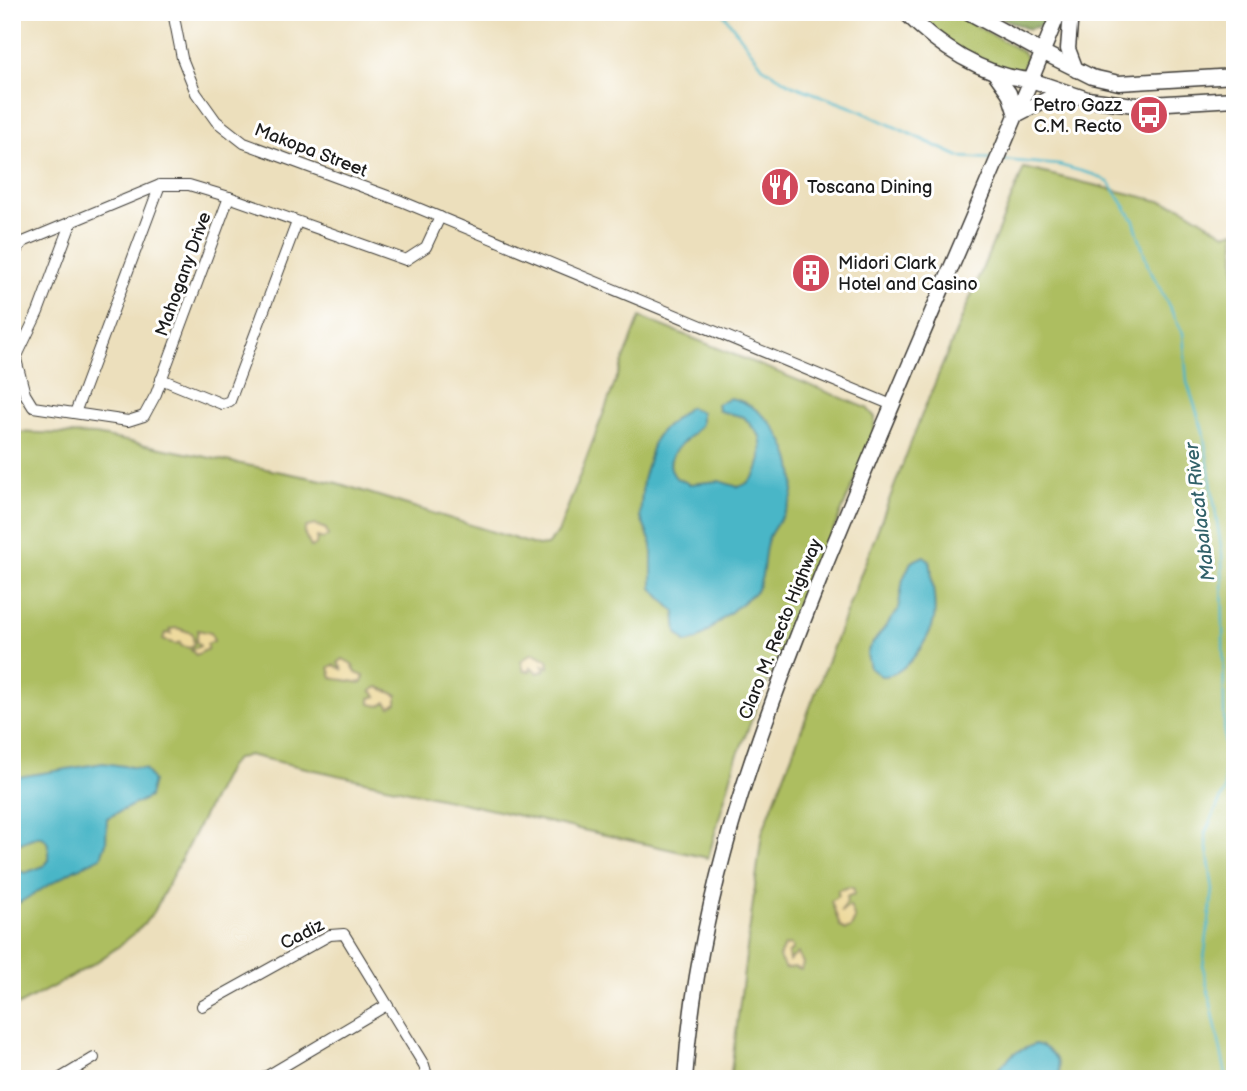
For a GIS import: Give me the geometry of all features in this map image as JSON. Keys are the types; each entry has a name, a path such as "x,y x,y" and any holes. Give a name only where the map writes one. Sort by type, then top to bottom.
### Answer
{"main road":[{"path":"905,12 943,47 993,71 1014,79 1031,80 1087,99 1134,105 1235,99"},
{"path":"968,12 1092,77 1119,83 1235,76"},
{"path":"1016,115 1059,12"},
{"path":"1071,12 1068,49 1076,69"},
{"path":"993,71 1009,93 1016,115"},
{"path":"1016,115 1049,98 1070,93"},
{"name":"Claro M. Recto Highway","path":"685,1079 706,924 734,813 768,709 892,405 1016,115"}],"street":[{"name":"Makopa Street","path":"173,12 188,77 207,109 229,133 261,151 440,217 892,405"},
{"path":"75,413 160,185"},
{"name":"Mahogany Drive","path":"12,256 23,242 160,185 189,185 229,197 162,379 144,416 138,420 33,407 25,394 12,344"},
{"path":"229,197 406,260 426,247 440,217"},
{"path":"16,358 38,312 72,221"},
{"path":"162,379 222,404 230,401 297,222"},
{"name":"Cadiz","path":"202,1006 337,933 344,934 424,1065 428,1079"},
{"path":"262,1079 387,1005"},
{"path":"59,1079 94,1058"}],"green space":[{"path":"911,12 951,12 1023,52 1026,57 1023,68 1014,71 958,50"},
{"path":"987,12 1048,12 1040,26 1028,29"},
{"path":"1024,168 1180,206 1225,234 1235,231 1235,1079 730,1079 762,833 920,419"},
{"path":"640,317 867,408 875,417 874,436 735,762 708,858 248,755 236,759 229,766 154,912 140,928 107,955 12,1009 12,432 96,435 337,483 538,546 547,545 558,533"}],"sand":[{"path":"315,525 326,529 328,536 323,539 317,537 316,545 311,547 304,533 306,527"},
{"path":"177,628 192,633 194,644 190,648 181,646 180,642 176,644 163,640 165,633 171,634 170,629"},
{"path":"198,630 211,633 214,641 207,644 208,649 196,655 191,650 200,646 196,641"},
{"path":"533,653 548,660 549,667 542,665 545,670 538,673 531,667 530,671 524,671 521,661"},
{"path":"343,659 352,664 356,673 364,676 362,683 332,678 329,667 334,665 343,670 338,663"},
{"path":"378,687 397,695 397,703 390,707 386,702 380,706 370,704 370,698 377,696 371,691"},
{"path":"850,887 854,889 854,894 846,897 847,902 841,912 850,906 855,919 851,928 845,930 840,926 831,901 838,896 838,890"},
{"path":"791,945 793,949 788,954 789,961 798,953 803,963 801,970 794,967 785,969 779,957 784,946"}],"water":[{"path":"730,398 758,411 780,435 792,466 792,497 768,539 761,579 756,591 697,640 686,643 677,633 675,612 652,588 652,545 640,516 643,480 654,441 660,432 689,407 701,412 701,424 673,455 670,462 676,478 690,484 719,481 738,487 751,479 761,459 760,436 744,417 719,411 717,404"},
{"path":"924,556 931,567 935,614 932,628 922,647 907,664 890,675 881,676 870,668 867,655 869,648 898,610 903,579 911,562"},
{"path":"103,763 145,769 153,781 149,797 107,818 106,843 101,857 12,907 12,868 25,873 44,866 49,860 49,848 42,837 12,846 12,778"},
{"path":"1035,1044 1054,1056 1059,1079 988,1079 1014,1053"}],"waterway":[{"name":"Mabalacat River","path":"722,12 764,68 792,85 856,109 960,157 993,159"},
{"name":"Mabalacat River","path":"1003,160 1059,165 1095,175 1110,183 1134,221 1148,266 1183,333 1187,382 1203,431 1222,554 1225,790 1205,833 1213,890 1203,967 1227,1079"}],"place":[{"name":"Petro Gazz C.M. Recto","path":"1149,115"},
{"name":"Toscana Dining","path":"780,187"},
{"name":"Midori Clark Hotel and Casino","path":"811,273"}]}
